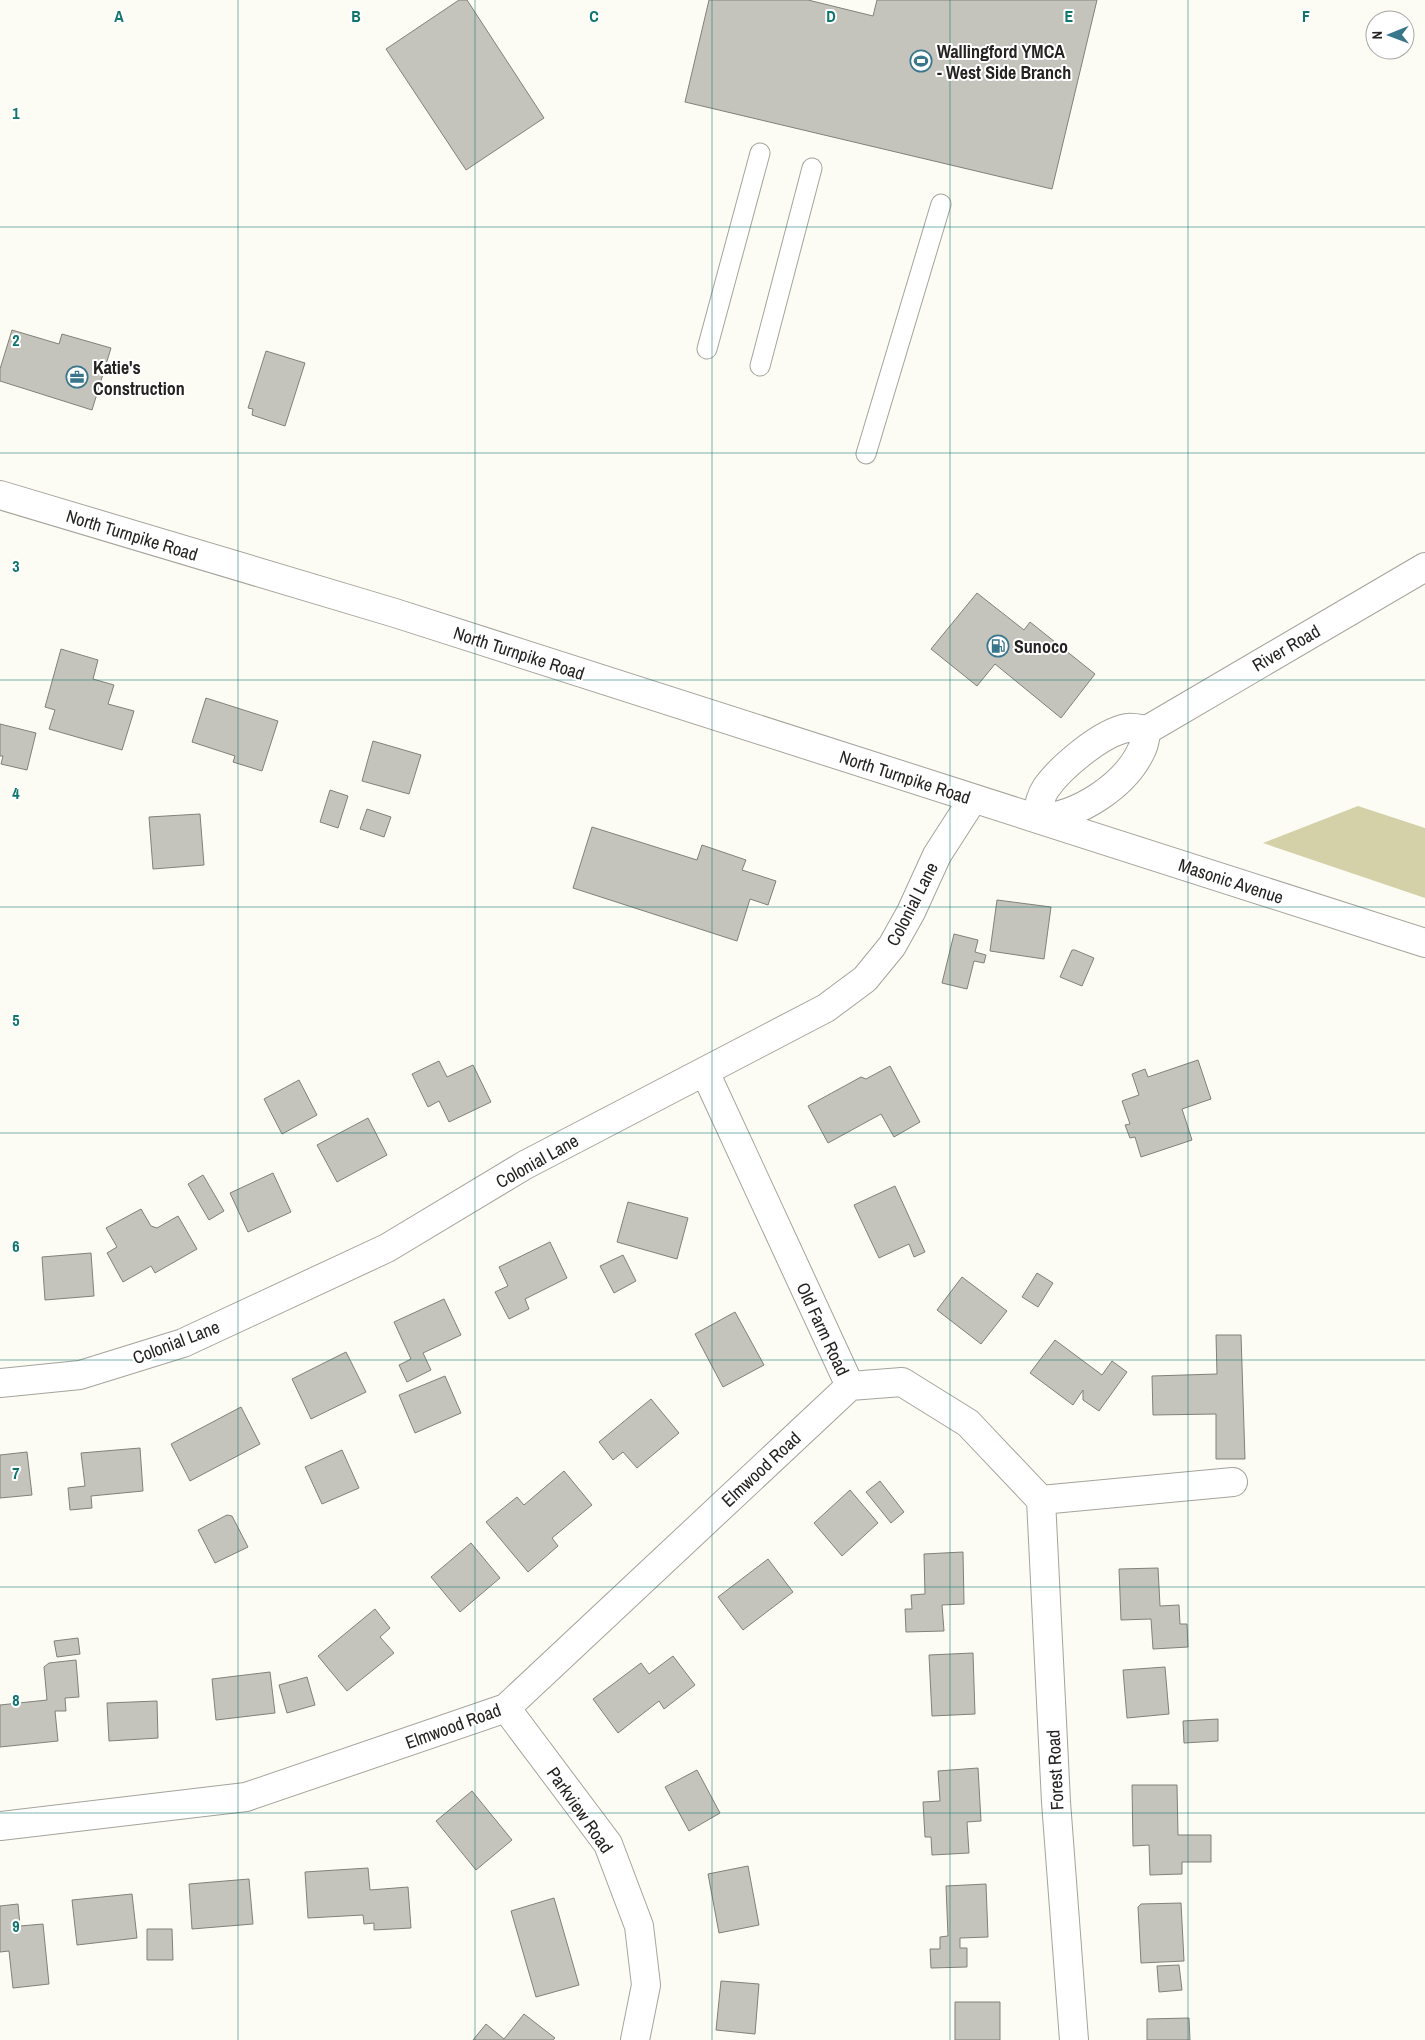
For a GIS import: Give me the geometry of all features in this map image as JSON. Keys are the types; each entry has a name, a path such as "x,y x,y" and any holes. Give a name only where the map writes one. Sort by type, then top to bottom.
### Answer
{"street":[{"name":"North Turnpike Road","path":"0,495 395,613 1036,818"},
{"name":"River Road","path":"1147,730 1425,567"},
{"path":"1129,728 1147,730 1142,748 1133,764 1113,785 1090,803 1076,811 1055,817 1036,818 1039,803 1046,789 1063,768 1094,744 1116,731 1129,728"},
{"name":"Colonial Lane","path":"0,1383 80,1375 183,1343 387,1248 525,1165 826,1008 865,979 892,946 911,912 937,855 973,799"},
{"name":"Masonic Avenue","path":"1036,818 1425,943"},
{"name":"Old Farm Road","path":"705,1072 850,1386 902,1382 968,1423 1040,1500"},
{"name":"Elmwood Road","path":"0,1826 246,1797 506,1708 850,1386"},
{"path":"1040,1500 1233,1482"},
{"name":"Forest Road","path":"1040,1500 1056,1802 1074,2040"},
{"name":"Parkview Road","path":"506,1708 608,1844 639,1926 646,1985 635,2040"}],"lane":[{"path":"707,350 760,153"},
{"path":"760,366 812,168"},
{"path":"866,454 941,204"}],"shaded area":[{"path":"1358,806 1425,828 1425,898 1263,843"}],"building":[{"path":"459,0 467,0 544,118 466,170 386,49"},
{"path":"709,0 808,0 873,16 877,0 1097,0 1052,189 685,102"},
{"path":"12,330 59,344 62,334 111,348 92,410 0,381 0,369"},
{"path":"266,351 305,363 285,426 252,415 253,409 248,408"},
{"path":"977,593 1024,630 1030,622 1095,674 1061,718 995,664 977,686 931,649"},
{"path":"61,649 98,660 93,679 114,685 108,704 134,711 122,750 49,729 55,710 45,707"},
{"path":"206,698 278,721 262,771 233,762 235,756 192,742"},
{"path":"0,724 36,733 27,770 1,764 3,756 0,756"},
{"path":"373,741 421,755 409,794 362,781"},
{"path":"330,790 348,796 338,828 320,822"},
{"path":"367,809 391,817 384,837 360,829"},
{"path":"200,814 204,865 153,869 149,817"},
{"path":"592,827 697,860 702,845 746,860 742,870 776,881 768,905 750,899 737,941 573,888"},
{"path":"997,900 1051,907 1044,959 990,951"},
{"path":"954,934 978,940 975,952 986,955 984,963 974,961 967,989 942,983"},
{"path":"1072,950 1094,958 1082,986 1060,977"},
{"path":"1198,1060 1211,1099 1182,1109 1192,1140 1141,1157 1135,1137 1130,1138 1125,1125 1130,1124 1122,1101 1139,1095 1132,1074 1145,1069 1148,1077"},
{"path":"439,1061 447,1077 473,1065 491,1102 449,1122 439,1101 428,1107 412,1074"},
{"path":"890,1066 920,1122 894,1137 881,1114 828,1143 808,1106 861,1077 866,1079"},
{"path":"299,1080 317,1115 282,1134 264,1099"},
{"path":"368,1118 387,1155 337,1182 317,1145"},
{"path":"273,1173 291,1212 248,1232 230,1193"},
{"path":"203,1175 224,1211 209,1220 188,1184"},
{"path":"895,1186 925,1252 914,1257 909,1244 879,1258 854,1205"},
{"path":"628,1202 688,1218 677,1259 617,1242"},
{"path":"141,1209 151,1226 157,1228 178,1216 197,1249 155,1273 151,1266 123,1282 107,1253 117,1247 106,1228"},
{"path":"550,1242 567,1278 525,1299 529,1309 509,1319 495,1292 508,1286 499,1267"},
{"path":"91,1253 94,1296 45,1300 42,1257"},
{"path":"623,1255 636,1281 614,1293 600,1266"},
{"path":"1037,1273 1053,1283 1038,1307 1022,1297"},
{"path":"962,1277 1007,1311 981,1344 937,1310"},
{"path":"444,1299 461,1335 423,1353 431,1370 407,1382 399,1365 411,1359 394,1322"},
{"path":"735,1312 764,1365 723,1387 695,1334"},
{"path":"1216,1335 1241,1335 1245,1459 1216,1459 1216,1414 1153,1415 1152,1376 1217,1374"},
{"path":"1055,1340 1102,1375 1112,1361 1127,1372 1099,1411 1083,1400 1083,1390 1073,1405 1030,1373"},
{"path":"346,1352 366,1392 311,1419 292,1379"},
{"path":"445,1376 461,1413 415,1433 399,1395"},
{"path":"651,1399 679,1433 637,1468 623,1452 613,1460 599,1442"},
{"path":"241,1407 260,1444 190,1481 171,1444"},
{"path":"140,1448 143,1491 91,1496 92,1508 70,1510 68,1488 85,1486 81,1453"},
{"path":"342,1450 359,1488 322,1504 305,1467"},
{"path":"27,1452 32,1495 0,1498 0,1455"},
{"path":"564,1471 592,1505 552,1538 558,1546 528,1572 486,1522 517,1497 524,1505"},
{"path":"880,1481 904,1512 891,1523 866,1492"},
{"path":"850,1490 878,1523 842,1556 814,1523"},
{"path":"227,1515 232,1516 248,1547 215,1563 198,1530"},
{"path":"471,1543 500,1578 460,1612 431,1577"},
{"path":"963,1552 964,1604 942,1605 944,1631 906,1632 905,1609 912,1609 911,1595 925,1594 924,1554"},
{"path":"768,1559 793,1592 743,1630 718,1597"},
{"path":"1158,1568 1160,1606 1179,1605 1180,1624 1187,1624 1188,1647 1153,1649 1151,1619 1121,1620 1119,1569"},
{"path":"375,1609 390,1628 380,1637 394,1653 347,1691 318,1656"},
{"path":"78,1638 80,1654 57,1657 54,1641"},
{"path":"973,1653 975,1714 932,1716 929,1655"},
{"path":"673,1656 695,1685 664,1709 659,1701 618,1733 593,1699 641,1663 649,1674"},
{"path":"76,1660 79,1697 65,1698 66,1711 55,1711 58,1741 0,1747 0,1705 47,1700 44,1667 49,1663"},
{"path":"1165,1667 1169,1714 1127,1718 1123,1670"},
{"path":"270,1672 275,1713 216,1720 212,1679"},
{"path":"307,1677 315,1705 287,1713 279,1685"},
{"path":"157,1701 158,1738 109,1741 107,1703"},
{"path":"1218,1719 1218,1741 1184,1743 1183,1721"},
{"path":"978,1768 981,1821 967,1822 969,1853 932,1855 931,1837 925,1837 923,1802 940,1801 938,1771"},
{"path":"697,1770 720,1813 689,1831 665,1787"},
{"path":"1132,1785 1177,1785 1178,1835 1211,1835 1211,1862 1182,1862 1182,1874 1150,1875 1149,1845 1133,1846"},
{"path":"472,1791 512,1840 476,1870 436,1821"},
{"path":"748,1866 759,1925 719,1933 708,1874"},
{"path":"368,1868 370,1890 408,1887 411,1928 374,1930 374,1923 364,1924 363,1915 308,1918 305,1872"},
{"path":"249,1879 253,1924 192,1929 189,1884"},
{"path":"986,1884 988,1937 960,1938 960,1948 967,1948 967,1967 931,1968 930,1949 940,1949 940,1937 948,1936 946,1886"},
{"path":"132,1894 137,1938 77,1945 72,1900"},
{"path":"554,1898 579,1985 536,1997 511,1911"},
{"path":"1181,1903 1184,1961 1141,1963 1138,1907 1141,1904"},
{"path":"18,1904 20,1926 43,1924 49,1984 13,1988 9,1951 0,1952 0,1906"},
{"path":"147,1929 172,1929 173,1960 147,1960"},
{"path":"1179,1965 1182,1990 1159,1992 1157,1966"},
{"path":"721,1981 759,1984 755,2034 716,2030"},
{"path":"955,2002 1000,2002 1000,2040 955,2040"},
{"path":"524,2014 555,2038 553,2040 473,2040 486,2024 504,2039"},
{"path":"1189,2018 1190,2040 1147,2040 1147,2019"}],"place":[{"name":"Wallingford YMCA - West Side Branch","path":"921,61"},
{"name":"Katie's Construction","path":"77,377"},
{"name":"Sunoco","path":"998,646"}]}
